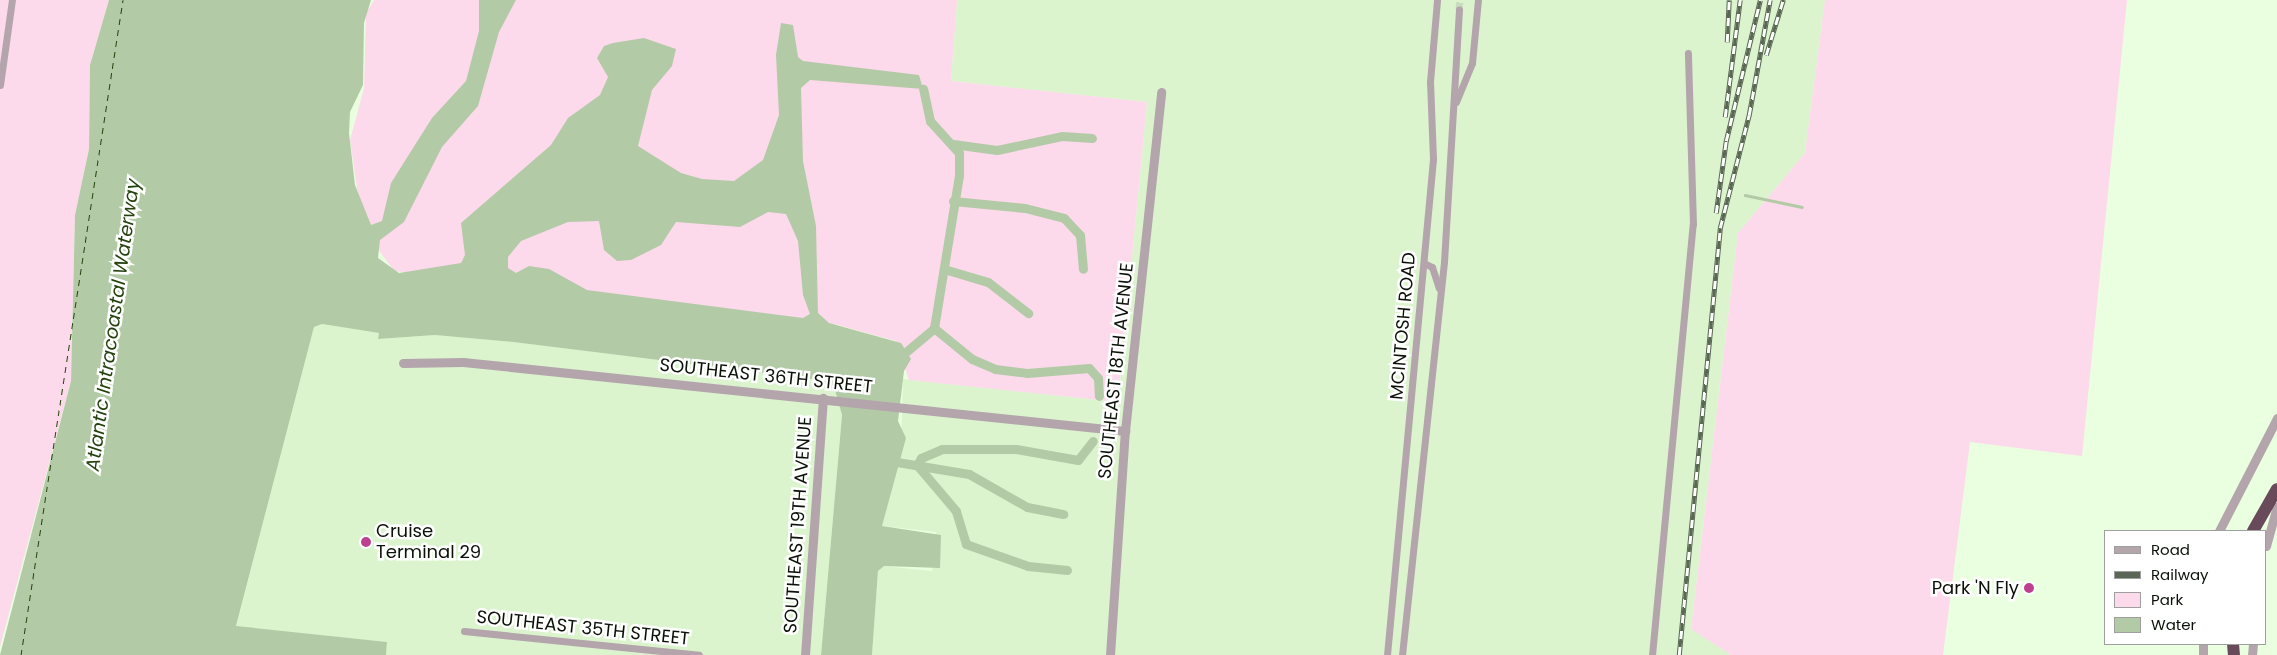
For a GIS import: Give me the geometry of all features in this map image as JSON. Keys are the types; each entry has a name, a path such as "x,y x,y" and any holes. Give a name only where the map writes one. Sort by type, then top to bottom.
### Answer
{"highway":[{"path":"2254,530 2277,489"}],"street":[{"path":"0,85 12,0"},
{"name":"MCINTOSH ROAD","path":"1387,655 1433,158 1430,82 1437,0"},
{"name":"MCINTOSH ROAD","path":"1454,107 1472,63 1478,0"},
{"name":"MCINTOSH ROAD","path":"1402,655 1440,293 1454,107 1459,9"},
{"path":"1652,655 1693,224 1688,53"},
{"name":"SOUTHEAST 18TH AVENUE","path":"1110,655 1125,431 1161,92"},
{"path":"1424,263 1432,267 1440,293"},
{"name":"SOUTHEAST 36TH STREET","path":"403,363 463,362 834,399 1125,431"},
{"name":"SOUTHEAST 19TH AVENUE","path":"805,655 823,398"},
{"path":"2219,530 2277,418"},
{"path":"2267,542 2277,506"},
{"name":"SOUTHEAST 35TH STREET","path":"464,631 699,655"}],"shaded area":[{"path":"957,0 1825,0 1805,153 1738,233 1691,628 1731,655 872,655 878,571 883,566 932,571 936,532 882,526 901,452 903,379 1118,402 1147,102 951,81"},
{"path":"322,324 379,333 378,339 436,335 513,342 820,380 835,390 842,415 821,655 386,655 387,642 236,627 314,327"}],"green space":[{"path":"0,0 109,0 90,65 89,149 75,215 71,381 0,647"},
{"path":"374,0 957,0 951,81 1147,102 1118,402 909,380 896,341 838,325 394,271 375,245 358,195 350,140 364,88 366,13"},
{"path":"1825,0 2127,0 2082,456 1970,442 1943,655 1731,655 1691,629 1738,233 1805,153"}],"water":[{"name":"Atlantic Intracoastal Waterway","path":"109,0 371,0 364,23 363,85 350,112 349,133 355,185 371,225 382,221 391,183 432,118 466,81 479,31 479,0 516,0 499,32 478,106 442,147 404,222 380,240 378,258 399,273 461,263 465,255 461,223 551,145 568,118 600,95 608,77 597,58 604,46 644,38 676,49 672,66 652,90 638,146 681,173 702,179 734,181 763,160 779,115 776,55 781,23 793,25 798,57 803,61 919,75 923,89 810,80 801,88 803,161 816,226 818,313 829,323 901,343 911,359 904,371 898,421 906,438 882,526 941,535 940,568 884,566 878,571 872,655 821,655 842,415 835,390 820,380 513,342 435,335 378,339 379,333 322,324 314,327 236,626 387,642 386,655 0,655 71,381 75,215 89,149 90,65","holes":["768,212 786,214 798,241 803,295 810,314 803,318 587,290 549,269 529,266 516,273 508,268 508,257 521,241 568,222 599,221 604,250 617,261 631,260 661,245 676,222 740,227"]}],"waterway":[{"path":"907,351 934,328 959,175 959,153 930,121 923,89"},
{"path":"953,144 997,150 1062,136 1092,138"},
{"path":"1745,195 1802,207"},
{"path":"953,201 1025,208 1064,218 1080,235 1083,269"},
{"path":"944,269 988,282 1028,313"},
{"path":"934,328 972,359 995,369 1027,373 1089,368 1098,378 1099,396"},
{"path":"1067,570 1028,566 966,544 956,511 917,465 921,458 942,449 1016,449 1078,460 1093,441"},
{"path":"897,462 969,474 1027,507 1063,514"}],"ferry route":[{"path":"21,655 123,0"}],"tunnel":[{"path":"1459,9 1460,0"}],"railway":[{"path":"1727,42 1729,0"},
{"path":"1725,117 1740,0"},
{"path":"1716,213 1726,141 1760,0"},
{"path":"1679,655 1720,228 1749,115 1770,0"},
{"path":"1766,55 1783,0"}],"place":[{"name":"Cruise Terminal 29","path":"366,542"},
{"name":"Park 'N Fly","path":"2029,588"}]}
